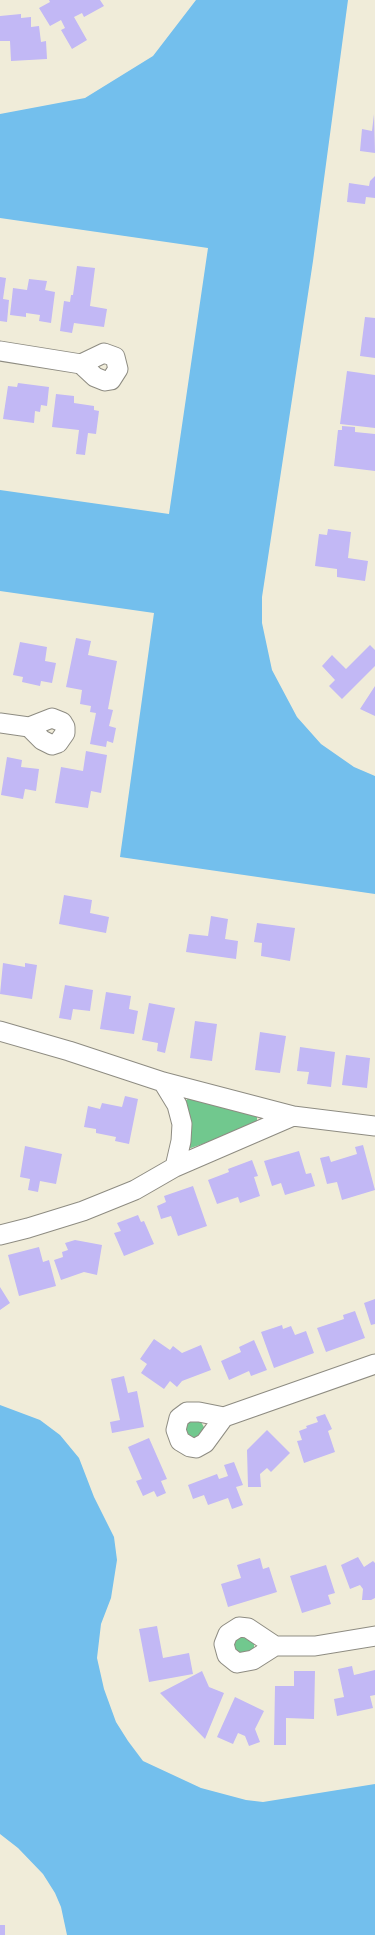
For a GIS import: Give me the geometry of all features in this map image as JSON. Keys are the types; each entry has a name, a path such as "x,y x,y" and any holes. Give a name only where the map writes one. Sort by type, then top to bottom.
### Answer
{"street":[{"path":"0,351 81,364"},
{"path":"0,723 29,727"},
{"path":"0,1031 69,1051 163,1082 293,1116 375,1126"},
{"path":"163,1082 177,1105 182,1124 181,1141 175,1166"},
{"path":"0,1235 83,1211 135,1190 175,1166 293,1116"},
{"path":"224,1417 375,1364"},
{"path":"275,1646 315,1646 375,1636"}],"green space":[{"path":"189,1098 257,1115 257,1125 188,1149 181,1104"},
{"path":"197,1420 201,1422 205,1429 194,1445 182,1428 186,1422"},
{"path":"242,1634 252,1640 254,1644 254,1648 246,1658 229,1647 230,1643"}],"water":[{"path":"196,0 348,0 313,261 262,597 262,623 272,670 297,717 321,744 354,767 375,776 375,894 120,857 154,613 0,591 0,490 169,514 208,248 0,218 0,114 85,98 153,56"},
{"path":"0,1405 40,1420 60,1435 79,1458 94,1497 114,1537 117,1560 111,1598 101,1624 97,1658 104,1689 116,1722 128,1741 143,1761 201,1788 246,1800 263,1802 375,1784 375,1935 67,1935 61,1907 43,1874 18,1848 0,1834"}],"building":[{"path":"49,0 100,0 104,6 84,17 82,13 74,17 87,40 72,49 61,30 65,28 61,20 50,26 39,8 50,2"},
{"path":"21,14 21,18 31,17 31,27 39,26 41,42 46,41 47,59 11,61 10,41 0,41 0,16"},
{"path":"374,114 375,153 360,151 362,129 372,131"},
{"path":"375,176 375,198 366,197 365,204 347,202 349,183 369,186 370,181"},
{"path":"77,266 95,268 90,306 107,309 104,327 74,323 72,333 60,331 64,301 70,302 71,295 73,295"},
{"path":"0,277 6,278 3,299 9,300 7,322 0,321"},
{"path":"29,279 47,281 45,290 55,292 51,323 39,321 40,315 26,313 26,317 10,315 13,288 27,290"},
{"path":"365,317 375,318 375,358 360,356"},
{"path":"347,371 375,375 375,428 340,424"},
{"path":"18,383 49,387 47,406 41,405 40,412 35,411 34,423 3,419 8,386 17,387"},
{"path":"56,394 74,396 74,403 94,406 94,410 99,411 96,434 88,433 85,455 76,454 79,430 52,427"},
{"path":"342,426 355,427 355,432 375,434 375,471 334,466 338,430 342,430"},
{"path":"328,529 351,532 348,558 368,561 365,581 337,577 337,569 315,566 319,534 327,535"},
{"path":"76,638 91,641 88,655 117,661 108,709 113,710 109,726 116,728 113,743 107,741 106,747 90,744 96,713 90,712 91,706 80,704 82,690 66,687"},
{"path":"20,642 47,647 45,661 56,663 52,683 41,681 40,686 22,682 23,677 13,675"},
{"path":"370,645 375,650 375,666 342,699 329,686 335,680 322,666 332,655 346,669"},
{"path":"375,686 375,716 360,709"},
{"path":"86,751 107,755 101,793 91,791 88,808 55,803 61,767 83,771"},
{"path":"7,757 22,760 21,767 39,769 36,791 25,789 23,799 1,795"},
{"path":"64,895 92,900 90,913 109,917 106,933 59,924"},
{"path":"211,916 228,919 225,939 238,941 236,959 186,952 189,934 208,936"},
{"path":"257,923 295,928 290,961 261,956 262,943 254,942"},
{"path":"3,963 25,967 25,963 37,965 32,999 0,994"},
{"path":"65,985 93,990 90,1011 73,1009 71,1020 59,1018"},
{"path":"106,992 131,996 129,1009 138,1011 134,1034 100,1029"},
{"path":"149,1003 175,1008 165,1053 157,1051 158,1043 142,1040"},
{"path":"195,1021 217,1024 212,1061 190,1058"},
{"path":"260,1032 286,1036 280,1073 255,1070"},
{"path":"300,1047 335,1052 331,1087 307,1084 309,1072 297,1071"},
{"path":"346,1055 370,1058 367,1088 342,1085"},
{"path":"125,1096 138,1099 129,1144 115,1141 116,1137 96,1133 96,1129 84,1127 88,1106 100,1109 102,1103 122,1107"},
{"path":"363,1145 375,1190 342,1200 337,1182 327,1184 320,1158 329,1156 331,1162 357,1154 355,1147"},
{"path":"25,1146 62,1154 56,1184 40,1181 38,1192 28,1190 30,1179 20,1177"},
{"path":"299,1151 306,1174 311,1173 315,1186 285,1195 281,1183 272,1186 264,1161"},
{"path":"252,1160 258,1176 254,1177 260,1196 240,1203 238,1197 217,1204 208,1180 229,1172 228,1169"},
{"path":"193,1186 207,1226 178,1236 171,1216 161,1219 157,1206 166,1202 164,1196"},
{"path":"138,1215 141,1222 144,1221 154,1244 124,1256 114,1233 121,1231 117,1223"},
{"path":"75,1240 102,1245 97,1275 84,1272 61,1280 54,1260 63,1257 62,1252 68,1250 65,1243"},
{"path":"39,1247 43,1262 49,1260 56,1286 19,1296 8,1255"},
{"path":"0,1287 10,1303 0,1310"},
{"path":"375,1299 375,1324 371,1325 364,1303"},
{"path":"355,1311 365,1338 326,1352 317,1328 344,1319 343,1315"},
{"path":"282,1325 283,1329 291,1326 295,1335 306,1331 314,1353 274,1368 261,1332"},
{"path":"154,1339 170,1350 173,1346 182,1353 201,1345 211,1370 182,1381 177,1387 170,1381 164,1389 141,1373 147,1364 140,1359"},
{"path":"254,1340 267,1370 251,1376 249,1371 229,1380 221,1361 241,1352 239,1347"},
{"path":"124,1376 128,1393 137,1391 144,1427 112,1433 110,1422 120,1420 111,1379"},
{"path":"325,1414 332,1429 328,1431 335,1452 304,1463 297,1441 302,1440 299,1431 307,1428 306,1426 318,1422 316,1417"},
{"path":"267,1430 290,1453 271,1472 267,1468 260,1474 261,1487 248,1487 247,1450"},
{"path":"149,1438 167,1479 161,1481 166,1493 157,1497 154,1491 143,1496 136,1481 142,1479 128,1447"},
{"path":"234,1462 243,1485 236,1487 243,1505 232,1509 228,1498 208,1505 204,1495 193,1499 188,1485 217,1474 219,1479 228,1476 224,1465"},
{"path":"358,1557 364,1567 373,1561 375,1563 375,1598 371,1600 362,1600 363,1589 360,1585 350,1589 341,1565"},
{"path":"260,1558 263,1569 269,1567 277,1592 228,1607 221,1584 241,1578 237,1565"},
{"path":"326,1565 335,1593 328,1595 331,1604 302,1613 290,1576"},
{"path":"157,1626 163,1658 189,1653 193,1674 149,1682 139,1629"},
{"path":"352,1666 354,1675 375,1670 375,1695 370,1696 373,1708 337,1716 334,1699 344,1697 338,1669"},
{"path":"202,1671 209,1687 224,1693 205,1739 160,1693"},
{"path":"294,1671 315,1671 314,1719 286,1718 286,1745 274,1745 275,1686 294,1686"},
{"path":"235,1697 264,1711 255,1729 260,1742 249,1746 245,1736 238,1733 233,1744 217,1737"},
{"path":"0,1925 5,1925 5,1935 0,1935"}]}
